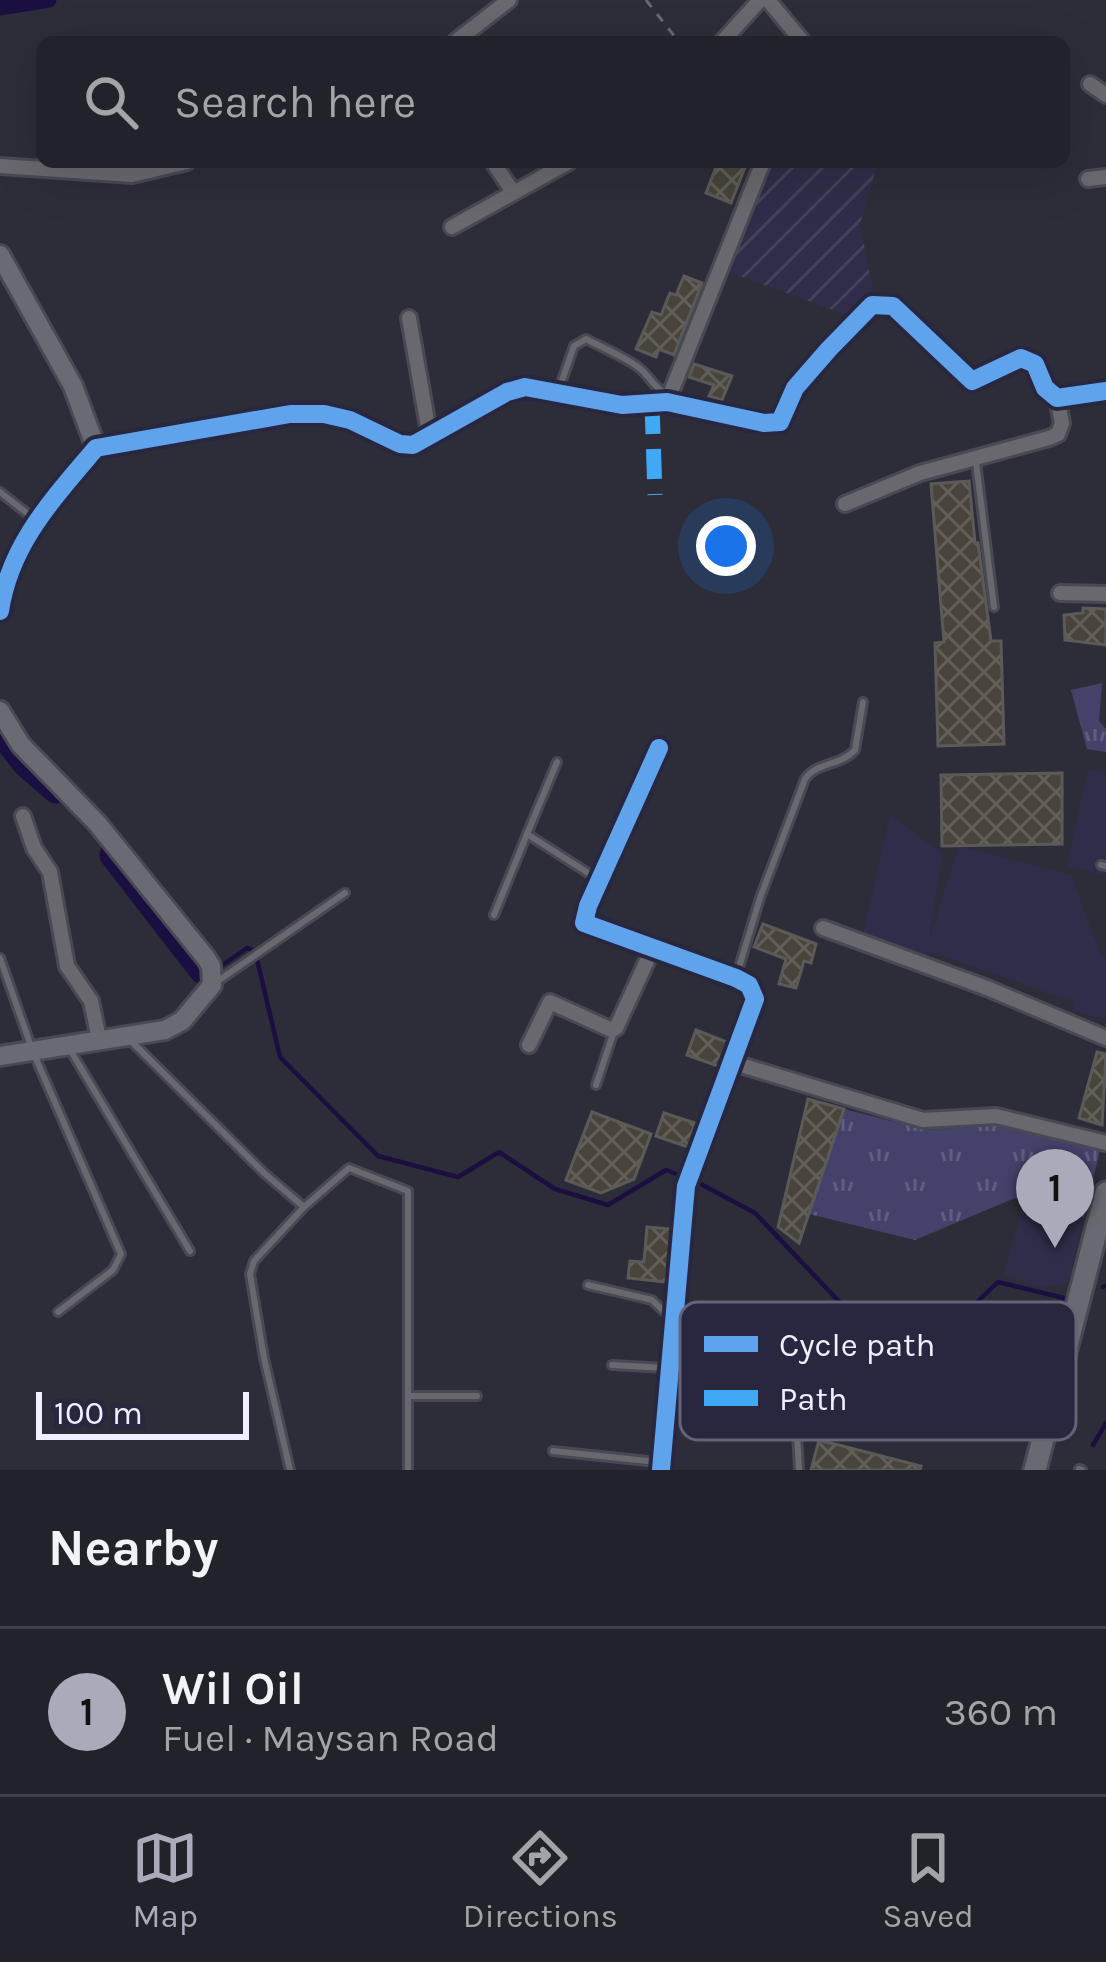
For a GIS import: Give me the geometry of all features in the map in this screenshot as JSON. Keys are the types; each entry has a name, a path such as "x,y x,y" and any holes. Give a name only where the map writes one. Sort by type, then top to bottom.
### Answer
{"main road":[{"path":"1076,1310 1106,1193"},
{"path":"1035,1470 1043,1440"}],"street":[{"path":"462,36 509,0"},
{"path":"728,36 764,0 797,36"},
{"path":"1090,84 1106,95"},
{"path":"0,166 131,175 161,168"},
{"path":"498,168 513,192"},
{"path":"452,227 558,168"},
{"path":"668,399 761,168"},
{"path":"1088,179 1106,176"},
{"path":"3,266 73,386 96,448"},
{"path":"0,605 10,565 35,520 96,448 290,414 324,414 413,445 516,388 622,405 668,399 764,423 780,422 796,388 829,349 872,305 883,303 892,305 968,380 978,381 1022,358 1034,364 1045,388 1058,398 1062,423 1058,434 920,473 845,504"},
{"path":"409,318 430,438"},
{"path":"1058,398 1106,391"},
{"path":"1060,593 1106,594"},
{"path":"0,711 21,745 97,823 206,958 212,985 182,1021 165,1030 0,1056"},
{"path":"659,748 584,923 736,978 749,986 755,999 686,1186 661,1466"},
{"path":"23,816 34,848 50,872 67,966 91,1001 99,1039"},
{"path":"823,928 1106,1038"},
{"path":"529,1045 550,1002 612,1030 652,950"},
{"path":"731,1062 923,1120 996,1115 1106,1143"}],"lane":[{"path":"558,392 580,339 633,363 668,399"},
{"path":"976,457 994,607"},
{"path":"0,491 35,520"},
{"path":"736,978 805,779 813,769 844,760 855,750 862,702"},
{"path":"494,915 557,762"},
{"path":"527,834 601,881"},
{"path":"212,985 345,893"},
{"path":"0,958 33,1052 121,1254 105,1276 58,1312"},
{"path":"596,1085 612,1030"},
{"path":"126,1035 304,1207"},
{"path":"68,1045 190,1251"},
{"path":"290,1470 250,1274 254,1261 304,1207 350,1168 408,1191 408,1470"},
{"path":"588,1285 652,1300 675,1321"},
{"path":"612,1365 669,1369"},
{"path":"408,1396 477,1396"},
{"path":"798,1440 800,1470"},
{"path":"553,1450 661,1466"}],"path":[{"path":"646,0 674,36"}],"shaded area":[{"path":"764,168 876,168 860,224 873,291 849,316 724,270"},
{"path":"1088,769 1106,773 1106,876 1067,866"},
{"path":"890,815 943,854 929,939 959,846 1071,875 1101,956 1106,957 1106,1019 1073,1011 1075,1002 927,951 925,958 862,938"},
{"path":"1024,1204 1083,1220 1068,1283 1039,1288 1003,1274"}],"green space":[{"path":"1102,683 1099,721 1106,729 1106,752 1087,749 1071,690"},
{"path":"844,1109 926,1130 1004,1125 1101,1146 1084,1218 1015,1198 915,1240 809,1214"}],"building":[{"path":"716,168 745,168 731,203 706,193"},
{"path":"684,276 702,283 674,355 659,349 656,357 636,349 652,312 661,315"},
{"path":"694,364 732,376 722,400 709,396 714,385 689,377"},
{"path":"969,481 991,641 1001,641 1004,744 938,746 935,643 944,642 931,484"},
{"path":"1083,608 1106,609 1106,645 1065,640 1064,615 1083,613"},
{"path":"1062,773 1062,844 942,846 941,775"},
{"path":"763,924 816,944 811,963 804,961 796,988 779,984 786,959 754,947"},
{"path":"696,1030 727,1042 718,1066 687,1055"},
{"path":"1097,1052 1106,1054 1102,1125 1079,1118"},
{"path":"808,1099 844,1109 799,1243 778,1227"},
{"path":"592,1112 651,1134 634,1179 601,1193 566,1180"},
{"path":"664,1113 695,1123 688,1147 656,1136"},
{"path":"647,1227 671,1229 666,1282 628,1278 630,1261 644,1262"},
{"path":"819,1440 921,1466 920,1470 811,1470"}],"waterway":[{"path":"0,8 49,0"},
{"path":"0,731 26,764 56,790"},
{"path":"113,855 202,970"},
{"path":"221,966 247,948 252,950"},
{"path":"257,959 280,1057 378,1156 458,1177 499,1152 555,1189 608,1205 666,1170 755,1213 840,1302"},
{"path":"977,1302 998,1282 1064,1298"},
{"path":"1093,1445 1106,1423"}],"marked path":[{"path":"652,404 655,495"}],"cycle path":[{"path":"0,611 23,543 96,448 290,414 350,420 400,444 413,445 507,392 525,387 622,405 667,402 764,423 780,422 795,388 872,305 893,306 972,381 1021,358 1035,364 1045,388 1057,398 1106,391"},
{"path":"659,748 584,923 736,978 749,985 755,999 686,1186 661,1470"}],"place":[{"name":"Wil Oil","path":"1055,1248"}]}
